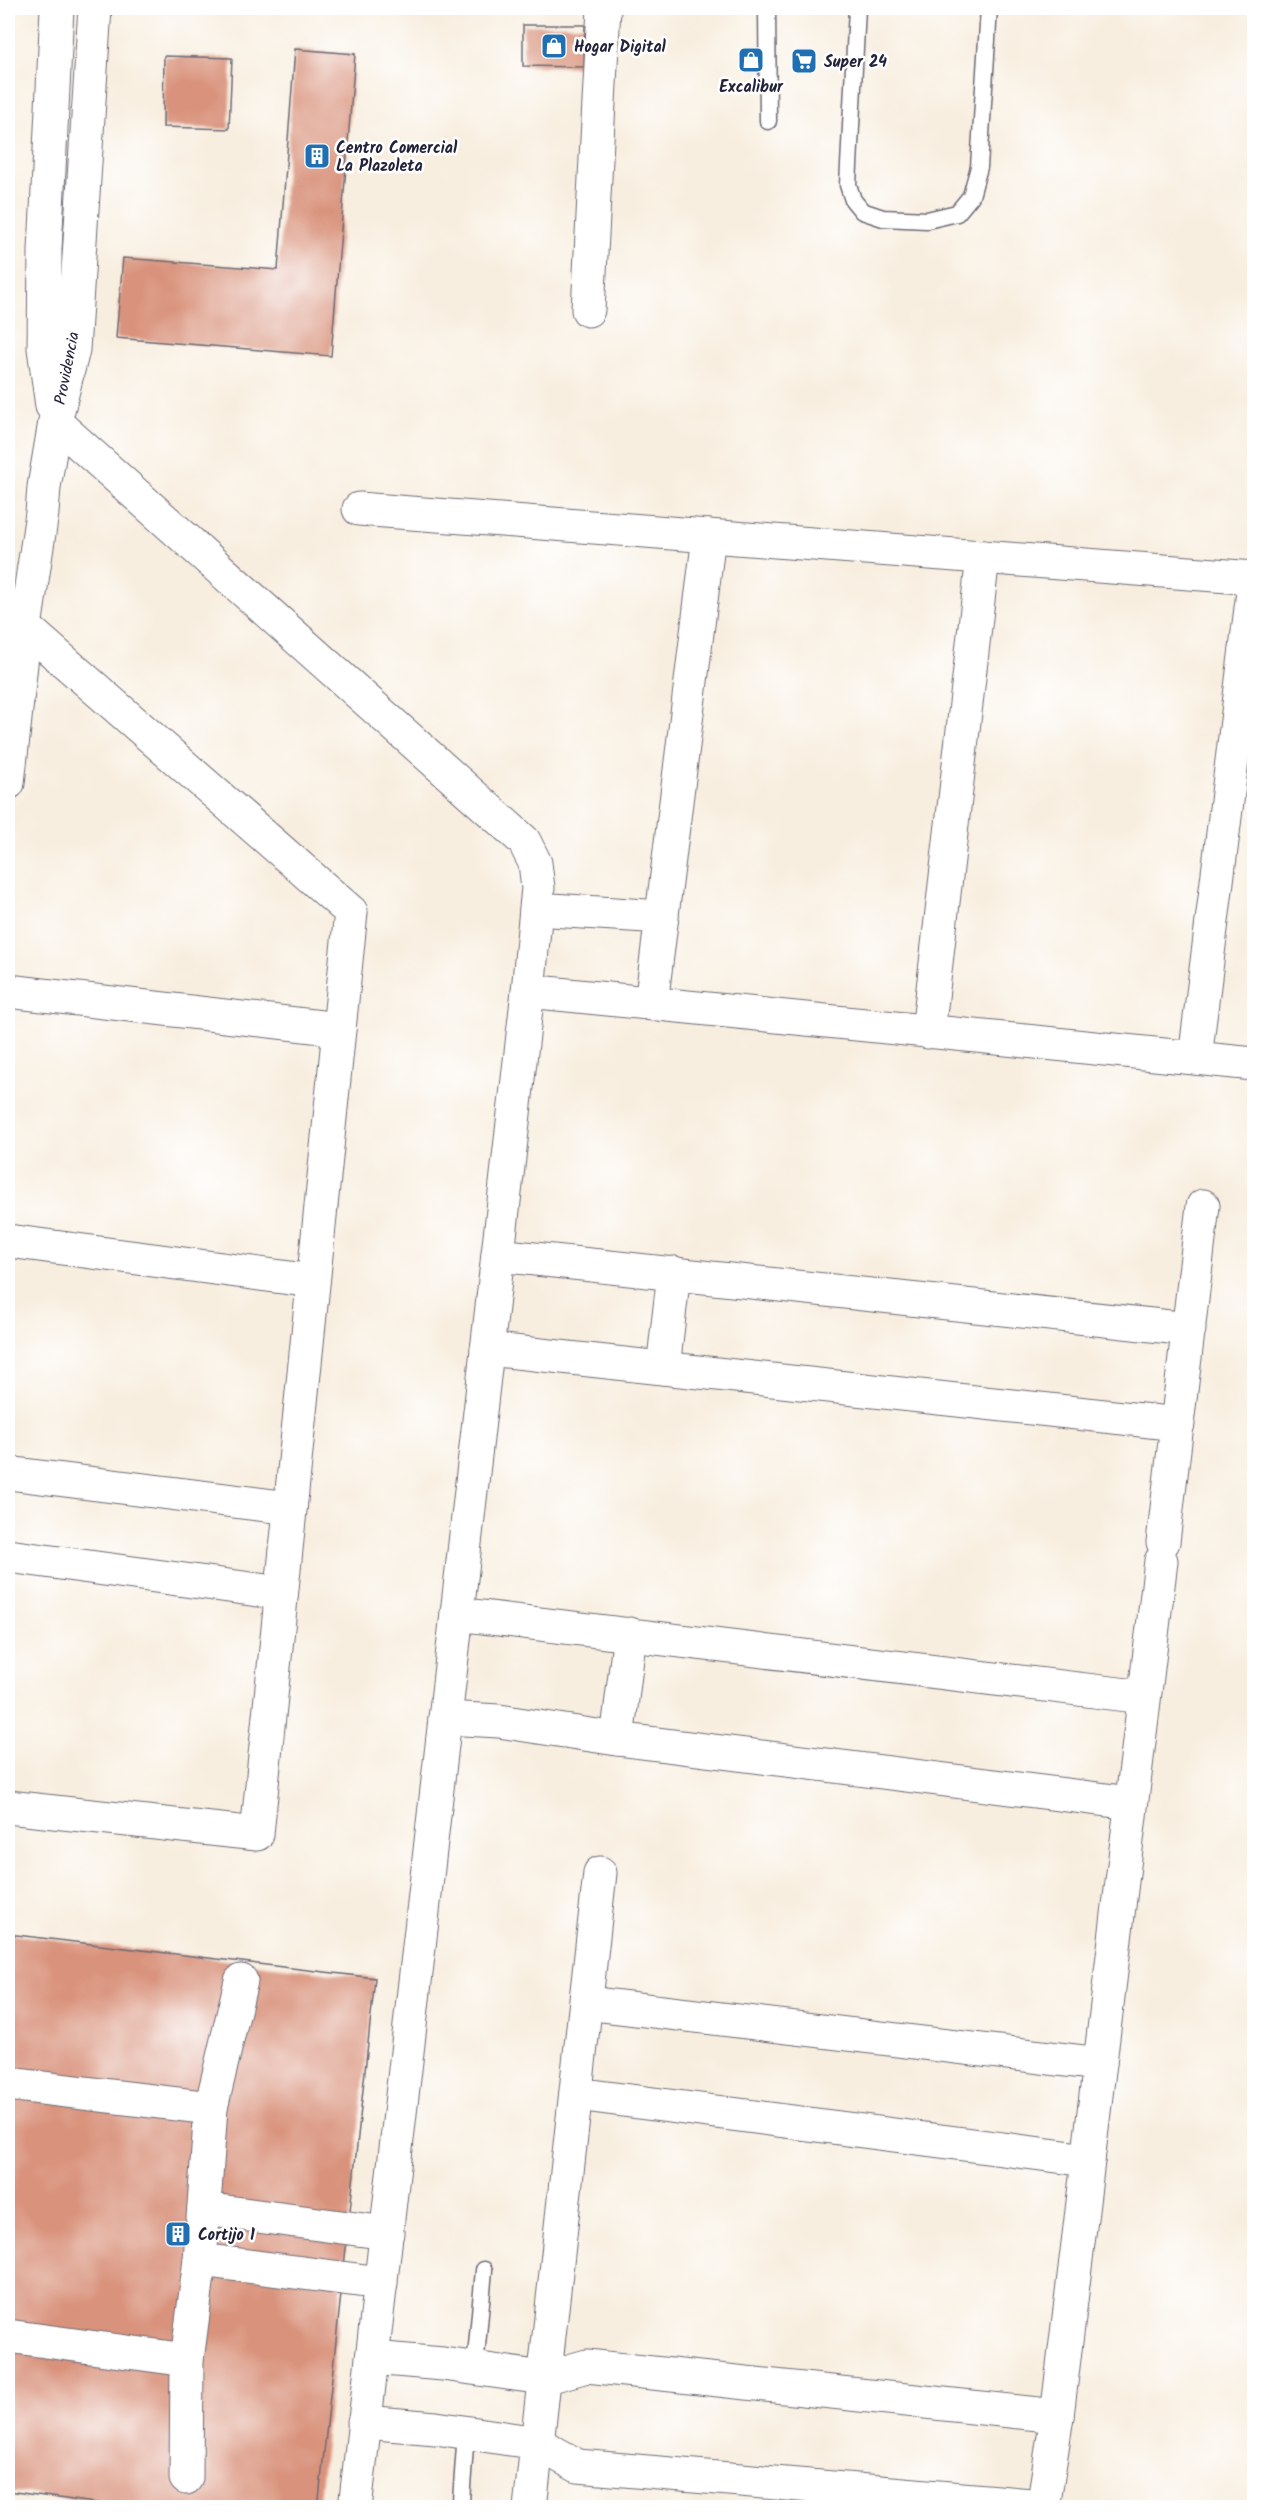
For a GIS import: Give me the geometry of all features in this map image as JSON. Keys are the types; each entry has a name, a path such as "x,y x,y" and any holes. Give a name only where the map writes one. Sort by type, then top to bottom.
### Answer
{"street":[{"name":"Providencia","path":"55,422 44,348 45,250 57,8"},
{"name":"Providencia","path":"55,422 73,350 95,8"},
{"path":"588,310 604,8"},
{"path":"8,783 25,627 55,422"},
{"path":"55,422 524,841 535,863 538,888 528,991 355,2508"},
{"path":"359,509 1254,578"},
{"path":"651,1004 709,536"},
{"path":"928,1032 983,557"},
{"path":"1195,1058 1254,584"},
{"path":"8,1807 257,1834 351,912 25,627"},
{"path":"536,909 662,917"},
{"path":"8,991 339,1029"},
{"path":"528,991 1254,1064"},
{"path":"364,2422 466,2432 537,2443 578,2466 1043,2507 1057,2416 1203,1206"},
{"path":"8,1241 313,1281"},
{"path":"498,1255 1189,1329"},
{"path":"663,1368 674,1274"},
{"path":"487,1349 1178,1424"},
{"path":"8,1473 290,1508"},
{"path":"8,1556 281,1593"},
{"path":"457,1614 1144,1697"},
{"path":"617,1739 630,1634"},
{"path":"445,1718 499,1721 617,1739 1131,1803"},
{"path":"530,2508 600,1873"},
{"path":"186,2478 187,2360 200,2260 212,2108 241,1981"},
{"path":"586,2003 1100,2064"},
{"path":"8,2084 212,2108"},
{"path":"576,2094 1088,2160"},
{"path":"204,2209 387,2233"},
{"path":"200,2260 381,2283"},
{"path":"8,2336 187,2360"},
{"path":"372,2358 475,2368 544,2378 587,2366 1057,2416"}],"lane":[{"path":"767,8 768,121"},
{"path":"857,8 848,184 853,201 862,211 883,218 927,220 957,213 971,196 979,167 989,8"},
{"path":"475,2368 484,2270"},
{"path":"461,2501 466,2432"}],"building":[{"name":"Hogar Digital","path":"523,25 585,25 584,67 523,66"},
{"name":"Centro Comercial La Plazoleta","path":"295,49 355,54 331,356 116,338 123,258 278,270"},
{"path":"164,56 232,58 229,129 163,127"},
{"name":"Cortijo 1","path":"8,1934 375,1978 318,2508 131,2508 8,2491"}],"place":[{"name":"Hogar Digital","path":"554,46"},
{"name":"Excalibur","path":"751,60"},
{"name":"Super 24","path":"804,61"},
{"name":"Centro Comercial La Plazoleta","path":"317,156"},
{"name":"Cortijo 1","path":"178,2234"}]}
